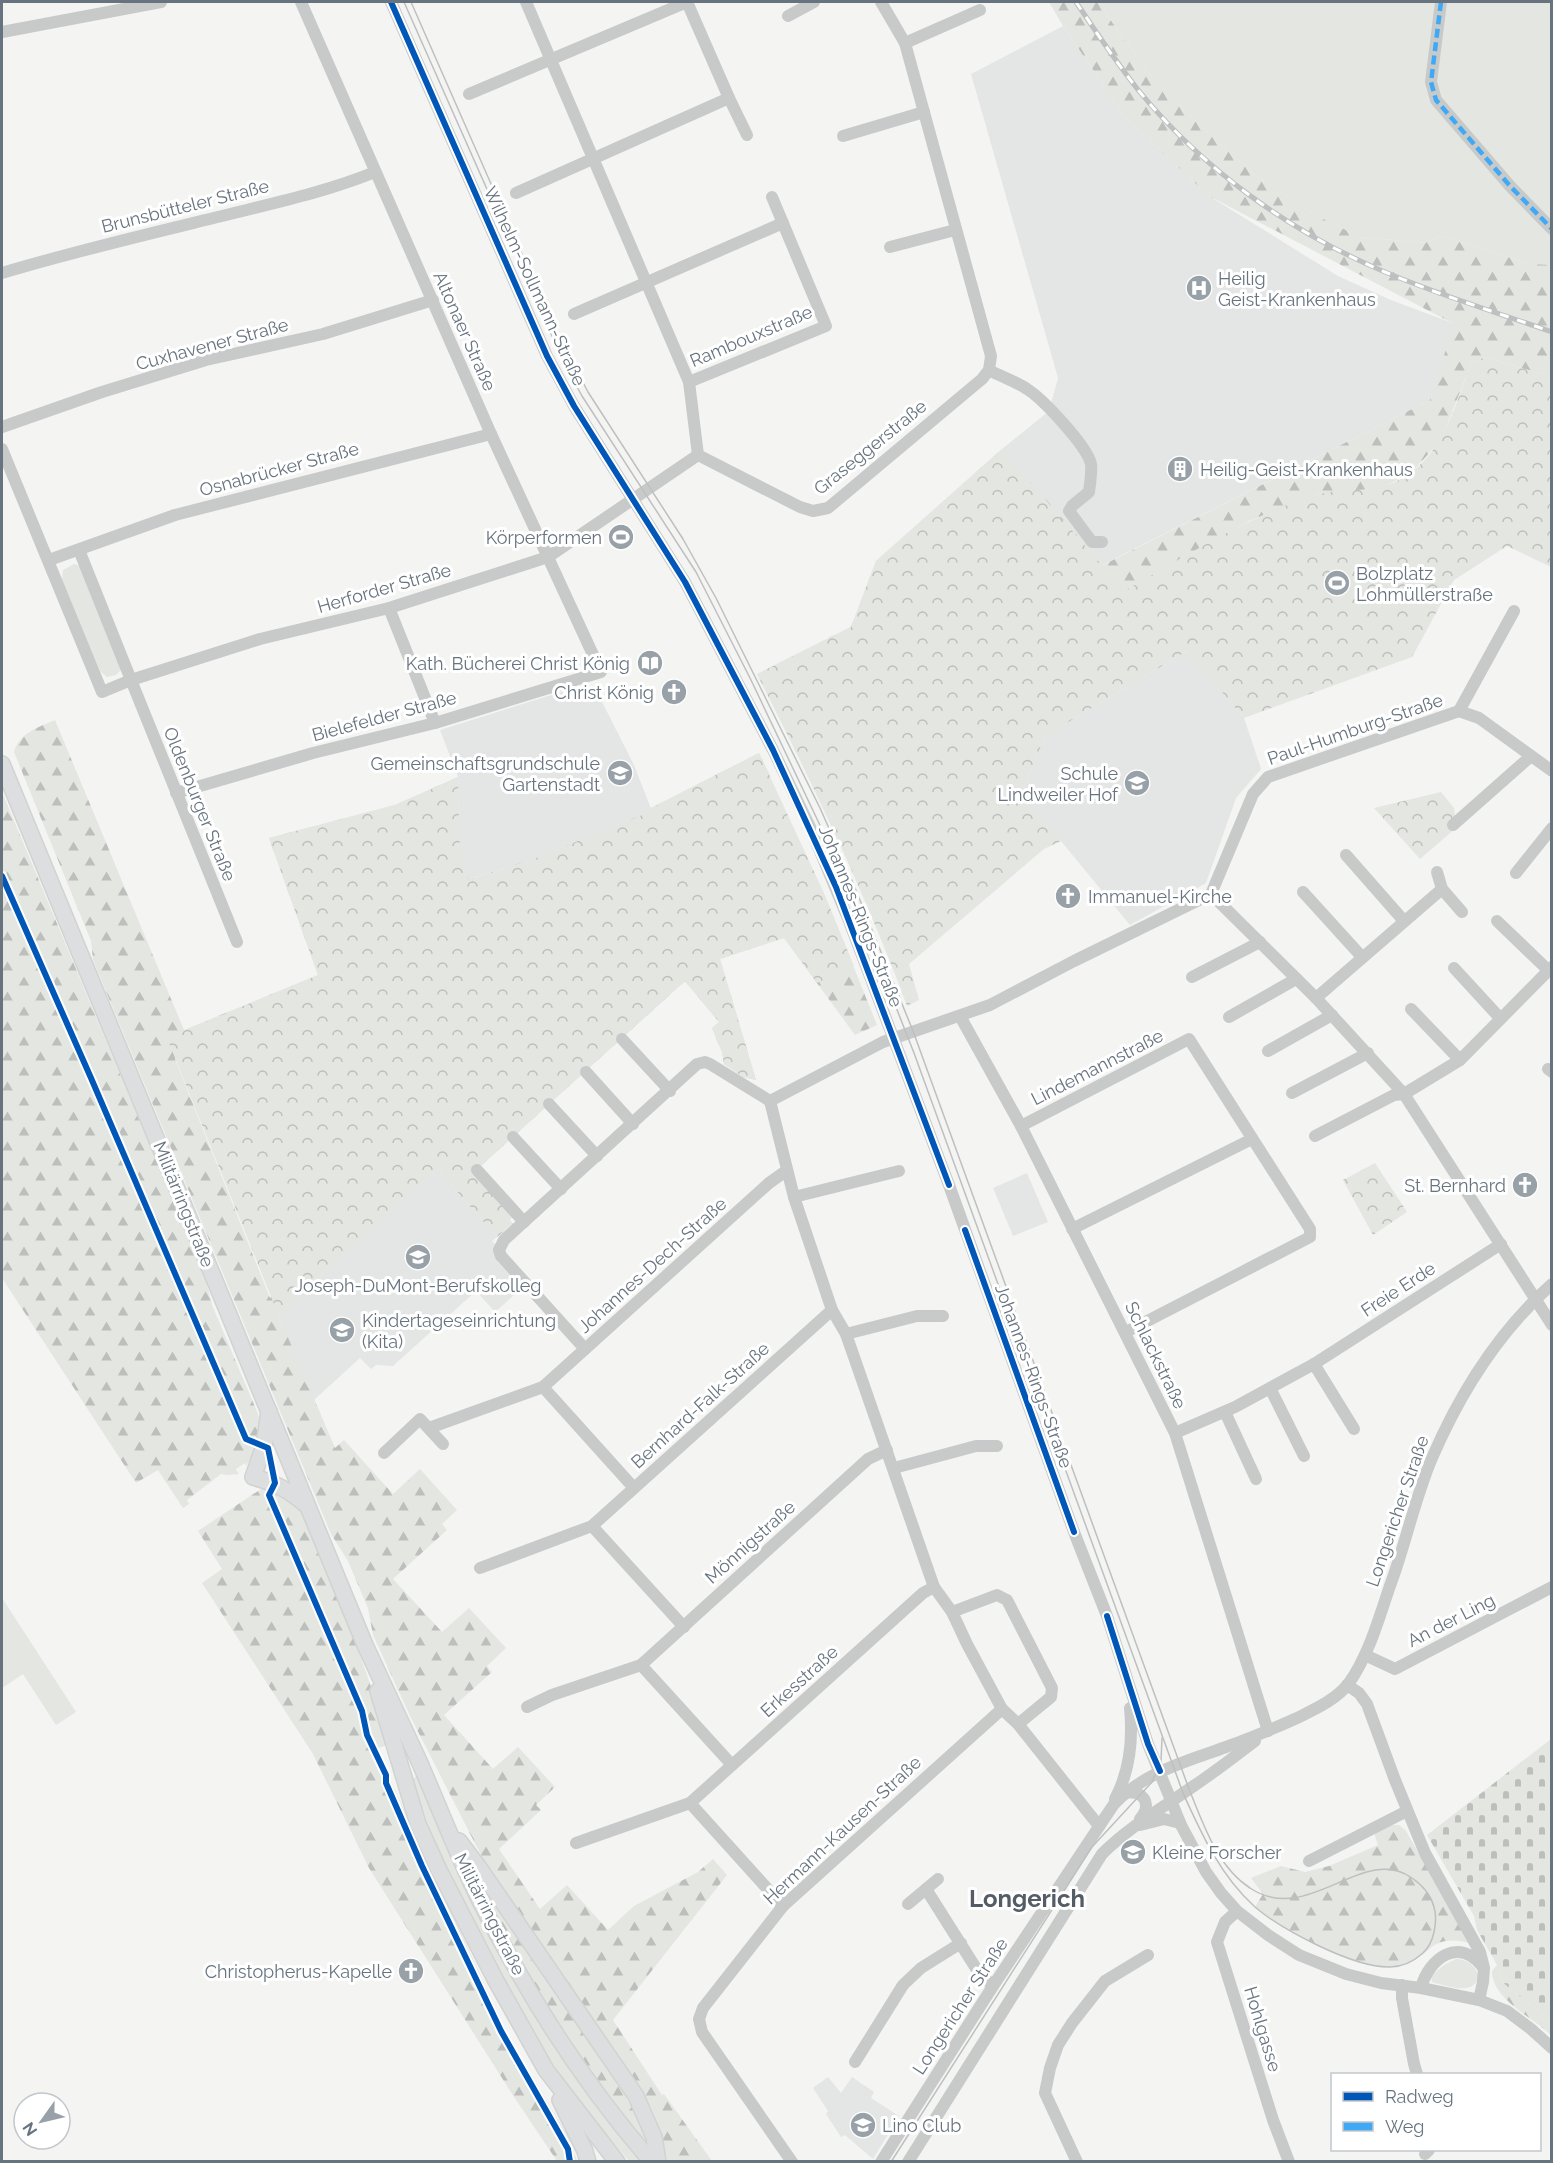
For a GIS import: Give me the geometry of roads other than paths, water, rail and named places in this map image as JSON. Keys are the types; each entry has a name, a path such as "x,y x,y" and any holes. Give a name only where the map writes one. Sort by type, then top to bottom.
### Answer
{"main road":[{"name":"Militärringstraße","path":"2,764 365,1645 480,1901 545,2019 597,2095 653,2160"},
{"path":"269,1411 262,1454 253,1477 275,1483 289,1490 308,1506"},
{"name":"Militärringstraße","path":"365,1645 418,1824 438,1868 546,2070 617,2162"},
{"path":"400,1768 419,1761"},
{"path":"445,1822 480,1869 636,2096 654,2138 653,2160"},
{"path":"546,2070 585,2151 588,2162"}],"street":[{"path":"2,32 161,2"},
{"name":"Altonaer Straße","path":"301,2 491,434 601,672"},
{"name":"Wilhelm-Sollmann-Straße","path":"391,2 547,356 574,406 685,582 729,665"},
{"name":"Rambouxstraße","path":"526,2 689,382 698,455"},
{"path":"469,94 687,2 747,135"},
{"path":"788,16 813,2"},
{"path":"881,2 905,43 991,356 989,370 1027,389 1044,402 1084,452 1091,463 1089,492 1072,506 1070,511 1092,543 1102,542"},
{"path":"1441,2 1435,35 1432,93 1453,122 1551,229"},
{"path":"905,43 980,10"},
{"path":"516,193 729,98"},
{"path":"843,136 924,112"},
{"name":"Brunsbütteler Straße","path":"2,273 74,251 298,197 375,172"},
{"name":"Rambouxstraße","path":"689,382 826,326 772,197"},
{"path":"574,314 783,223"},
{"path":"890,247 955,230"},
{"name":"Cuxhavener Straße","path":"2,428 102,392 206,360 323,334 433,300"},
{"name":"Graseggerstraße","path":"698,455 800,507 813,511 828,508 957,400 989,370"},
{"name":"Osnabrücker Straße","path":"79,550 175,515 491,434"},
{"path":"2,449 102,692 131,680"},
{"path":"633,500 698,455"},
{"name":"Herforder Straße","path":"131,680 260,639 389,608 548,557 633,500"},
{"path":"49,560 79,550"},
{"name":"Oldenburger Straße","path":"79,550 237,942"},
{"path":"389,608 435,723"},
{"name":"Paul-Humburg-Straße","path":"1211,894 1253,794 1268,777 1459,711 1514,611"},
{"name":"Johannes-Rings-Straße","path":"729,665 810,827 839,896 894,1038 1009,1348 1074,1532 1107,1616 1148,1744 1180,1823 1206,1872 1237,1911 1299,1955 1346,1974 1382,1983 1421,1988 1479,2000 1507,2011 1551,2048"},
{"name":"Bielefelder Straße","path":"176,793 313,753 435,723 601,672"},
{"path":"1459,711 1479,718 1551,771"},
{"path":"1453,825 1531,756"},
{"path":"1516,873 1551,828"},
{"path":"1346,855 1404,921"},
{"path":"1437,872 1442,889 1462,912"},
{"path":"1316,998 1442,889"},
{"path":"1303,892 1362,957"},
{"path":"770,1101 878,1044 960,1016 1019,992 1074,961 1211,894 1316,998 1404,1094 1551,1325"},
{"path":"1314,1136 1394,1095 1404,1094 1460,1060 1550,968 1497,921"},
{"path":"1192,977 1260,942"},
{"path":"1454,968 1500,1018"},
{"path":"1229,1017 1296,979"},
{"path":"1411,1009 1460,1060"},
{"path":"1268,1051 1332,1015"},
{"name":"Schlackstraße","path":"960,1016 1021,1126 1175,1433 1268,1731"},
{"path":"622,1039 670,1091"},
{"name":"Lindemannstraße","path":"1021,1126 1190,1039 1252,1139"},
{"path":"1292,1093 1368,1053"},
{"path":"585,1349 501,1256 500,1250 504,1240 697,1064 705,1062 770,1101 786,1171 832,1310 846,1334 934,1587 952,1612 1002,1709 1018,1725 1099,1826"},
{"path":"586,1072 633,1124"},
{"path":"549,1104 597,1156"},
{"path":"513,1137 561,1189"},
{"path":"1072,1229 1252,1139 1310,1229 1310,1237 1126,1332"},
{"path":"477,1170 524,1222"},
{"name":"Johannes-Dech-Straße","path":"384,1453 420,1419 429,1428 543,1387 769,1183 786,1171"},
{"path":"794,1197 899,1171"},
{"name":"Freie Erde","path":"1175,1433 1225,1412 1314,1364 1501,1244"},
{"name":"Longericher Straße","path":"881,2162 993,1986 1110,1809 1125,1792 1138,1783 1186,1760 1268,1731 1321,1706 1347,1684 1365,1655 1397,1568 1431,1460 1456,1408 1489,1352 1551,1284"},
{"name":"Bernhard-Falk-Straße","path":"480,1568 592,1526 832,1310"},
{"path":"846,1334 917,1317 943,1316"},
{"path":"1314,1364 1354,1429"},
{"path":"543,1387 634,1488"},
{"path":"1270,1388 1304,1456"},
{"path":"1225,1412 1256,1479"},
{"path":"429,1428 443,1444"},
{"path":"894,1468 976,1446 997,1446"},
{"name":"Mönnigstraße","path":"527,1707 552,1695 641,1665 868,1459 887,1450"},
{"path":"592,1526 684,1627"},
{"name":"Erkesstraße","path":"576,1843 690,1803 923,1593 934,1587"},
{"name":"An der Ling","path":"1365,1655 1395,1669 1551,1587"},
{"path":"952,1612 997,1595 1007,1600 1052,1688 1051,1697 1018,1725"},
{"path":"641,1665 732,1765"},
{"path":"1347,1684 1359,1693 1367,1704 1425,1853 1478,1944 1484,1968 1479,2000"},
{"path":"1110,1809 1121,1788 1129,1759 1132,1731 1128,1686"},
{"name":"Hermann-Kausen-Straße","path":"792,2162 702,2032 699,2019 703,2008 783,1906 1002,1709"},
{"name":"Longericher Straße","path":"908,2162 1102,1854 1268,1731"},
{"path":"1125,1792 1137,1792 1147,1806 1133,1829"},
{"path":"690,1803 783,1906"},
{"path":"1309,1861 1407,1811"},
{"path":"1133,1829 1164,1819 1180,1823"},
{"path":"908,1904 938,1879"},
{"path":"926,1889 980,1973 993,1986"},
{"name":"Hohlgasse","path":"1237,1911 1225,1922 1217,1942 1273,2120 1289,2162"},
{"path":"855,2062 903,1985 921,1968 961,1943"},
{"path":"1421,1988 1431,1965 1440,1957 1454,1952 1468,1954 1484,1968"},
{"path":"1077,2162 1045,2094 1055,2052 1072,2023 1105,1981 1148,1955"},
{"path":"1402,1985 1402,1998 1417,2073"}],"tram line":[{"path":"404,2 564,363 582,396 696,572 751,680 846,880 914,1053 1183,1793 1205,1839 1222,1868 1243,1895 1255,1907 1282,1926 1339,1955 1375,1966 1399,1966 1412,1961 1430,1944 1436,1919 1431,1898 1412,1878 1393,1870 1374,1870 1314,1893 1293,1898 1272,1897 1250,1888 1238,1879 1212,1843 1189,1789 913,1031 851,878 820,808 716,598 683,539 588,392 554,327 411,2"},
{"path":"891,2162 1092,1847 1152,1782 1161,1761 1162,1738"}],"railway":[{"path":"1076,2 1106,47 1164,120 1220,172 1251,196 1316,238 1385,272 1552,332"}],"place":[{"name":"Heilig Geist-Krankenhaus","path":"1199,288"},
{"name":"Heilig-Geist-Krankenhaus","path":"1180,469"},
{"name":"Körperformen","path":"621,537"},
{"name":"Bolzplatz Lohmüllerstraße","path":"1337,583"},
{"name":"Kath. Bücherei Christ König","path":"650,663"},
{"name":"Christ König","path":"674,692"},
{"name":"Gemeinschaftsgrundschule Gartenstadt","path":"620,773"},
{"name":"Schule Lindweiler Hof","path":"1137,783"},
{"name":"Immanuel-Kirche","path":"1068,896"},
{"name":"St. Bernhard","path":"1525,1185"},
{"name":"Joseph-DuMont-Berufskolleg","path":"418,1257"},
{"name":"Kindertageseinrichtung (Kita)","path":"342,1330"},
{"name":"Kleine Forscher","path":"1133,1852"},
{"name":"Christopherus-Kapelle","path":"411,1971"},
{"name":"Lino Club","path":"863,2125"}],"district":[{"name":"Longerich","path":"1027,1898"}]}
